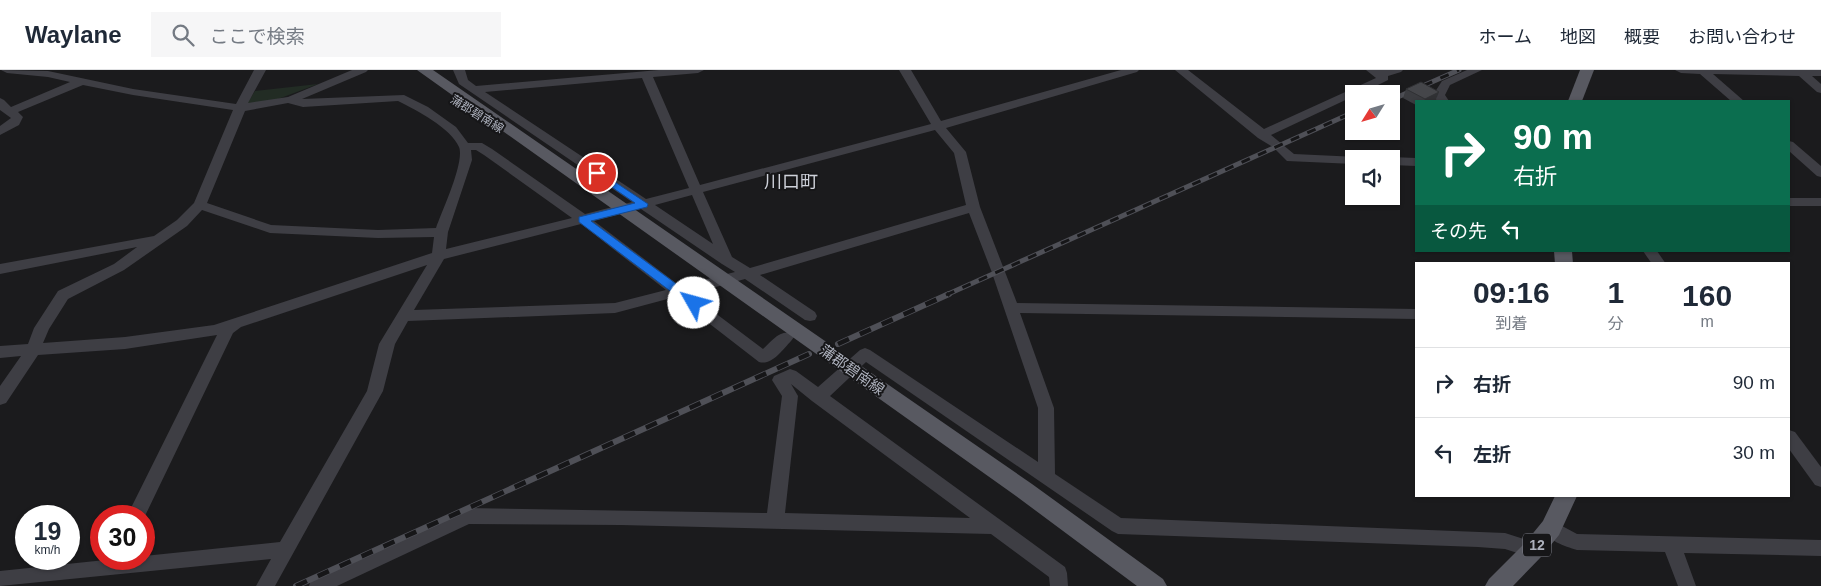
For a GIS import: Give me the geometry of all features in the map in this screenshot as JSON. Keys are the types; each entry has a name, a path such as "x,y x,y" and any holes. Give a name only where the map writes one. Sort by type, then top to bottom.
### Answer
{"main road":[{"name":"蒲郡碧南線","path":"408,70 547,157"},
{"name":"蒲郡碧南線","path":"424,70 1024,490 1155,586"},
{"path":"1580,99 1587,70"},
{"name":"12","path":"1497,586 1533,550 1551,528 1566,497"}],"street":[{"path":"7,70 31,72 133,92 240,108 288,100 362,70"},
{"path":"0,399 33,350 42,328 63,295 119,267 182,223 200,205 240,108 260,70"},
{"path":"459,70 463,82 810,316"},
{"path":"476,89 698,70"},
{"path":"905,70 938,126 960,152 973,208 1046,408 1046,478"},
{"path":"0,352 125,343 214,330 439,256 938,126 1133,70"},
{"path":"1181,70 1291,158 1345,160"},
{"path":"1376,73 1397,70"},
{"path":"1442,100 1439,95 1446,83 1476,70"},
{"path":"1681,70 1800,71 1821,73"},
{"path":"1703,70 1737,100"},
{"path":"1800,71 1821,90"},
{"path":"1262,134 1384,78 1376,73"},
{"path":"646,75 727,261"},
{"path":"9,112 82,81"},
{"path":"265,586 375,391 387,344 439,256 441,232 466,160 465,147 452,130 424,110 400,97 303,103 288,100"},
{"path":"0,102 2,107 17,117 15,122 0,131"},
{"path":"465,147 478,146 488,152 680,292 764,358 786,337"},
{"path":"1790,148 1821,173"},
{"path":"1400,161 1415,162"},
{"path":"1790,202 1821,202"},
{"path":"200,205 270,229 378,234 441,232"},
{"path":"404,316 615,308 746,274 973,208"},
{"path":"0,269 162,238"},
{"path":"1011,308 1415,314"},
{"path":"141,505 227,330 236,323"},
{"path":"818,397 865,354 1118,526 1478,539 1505,541 1533,550"},
{"path":"775,522 790,396 780,380 790,375 1058,573 1059,586"},
{"path":"1790,438 1821,480"},
{"path":"318,586 467,516 621,517 993,526"},
{"path":"1551,528 1566,539 1577,542 1821,548"},
{"path":"1672,545 1687,586"},
{"path":"155,560 286,549"},
{"path":"0,580 90,566"}],"shaded area":[{"path":"318,84 270,102 246,105 255,91"}],"building":[{"path":"1421,82 1439,92 1425,99 1406,89"}],"railway":[{"path":"1400,96 1459,70"},
{"path":"946,295 1345,116"},
{"path":"838,344 949,294"},
{"path":"296,586 809,354"}],"district":[{"name":"川口町","path":"791,182"}],"route":[{"path":"597,173 643,204 582,219 694,303"}]}
